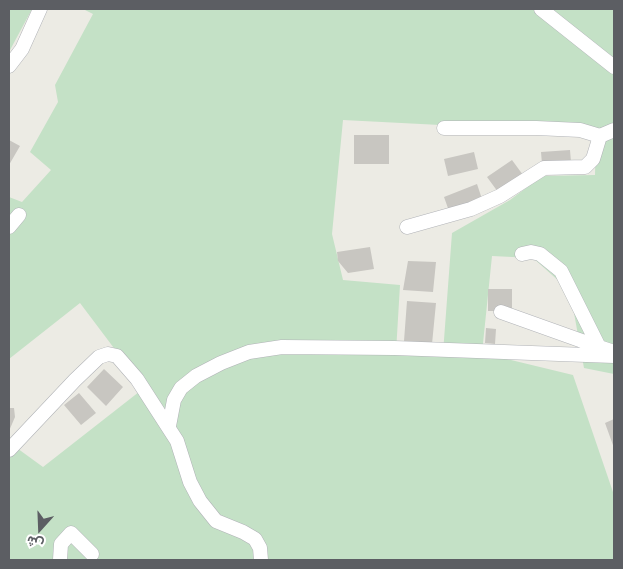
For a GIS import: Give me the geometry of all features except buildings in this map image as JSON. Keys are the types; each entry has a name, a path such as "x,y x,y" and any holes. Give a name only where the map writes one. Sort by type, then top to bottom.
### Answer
{"street":[{"path":"9,66 25,44 40,9"},
{"path":"541,9 614,67"},
{"path":"444,128 580,130 600,136 614,130"},
{"path":"407,227 471,209 500,196 547,167 577,169 585,167 593,159 600,136"},
{"path":"9,227 19,215"},
{"path":"522,254 531,252 540,254 561,271 599,347"},
{"path":"501,312 614,354"},
{"path":"169,426 174,400 187,382 221,363 249,352 282,347 614,354"},
{"path":"9,450 99,357 108,354 122,360 169,426 181,448 190,482 200,501 216,521 243,532 255,540 260,548 261,560"},
{"path":"60,560 61,544 71,533 92,554"}],"green space":[{"path":"9,9 32,9 9,52"},
{"path":"83,9 614,9 614,374 584,368 570,291 533,258 492,256 482,353 573,375 614,495 614,560 9,560 10,443 43,467 144,388 80,303 9,359 9,197 22,202 51,170 30,152 58,102 55,85 93,14","holes":["343,120 596,133 595,175 542,176 510,200 452,233 443,353 396,352 400,285 343,280 332,234"]}]}
